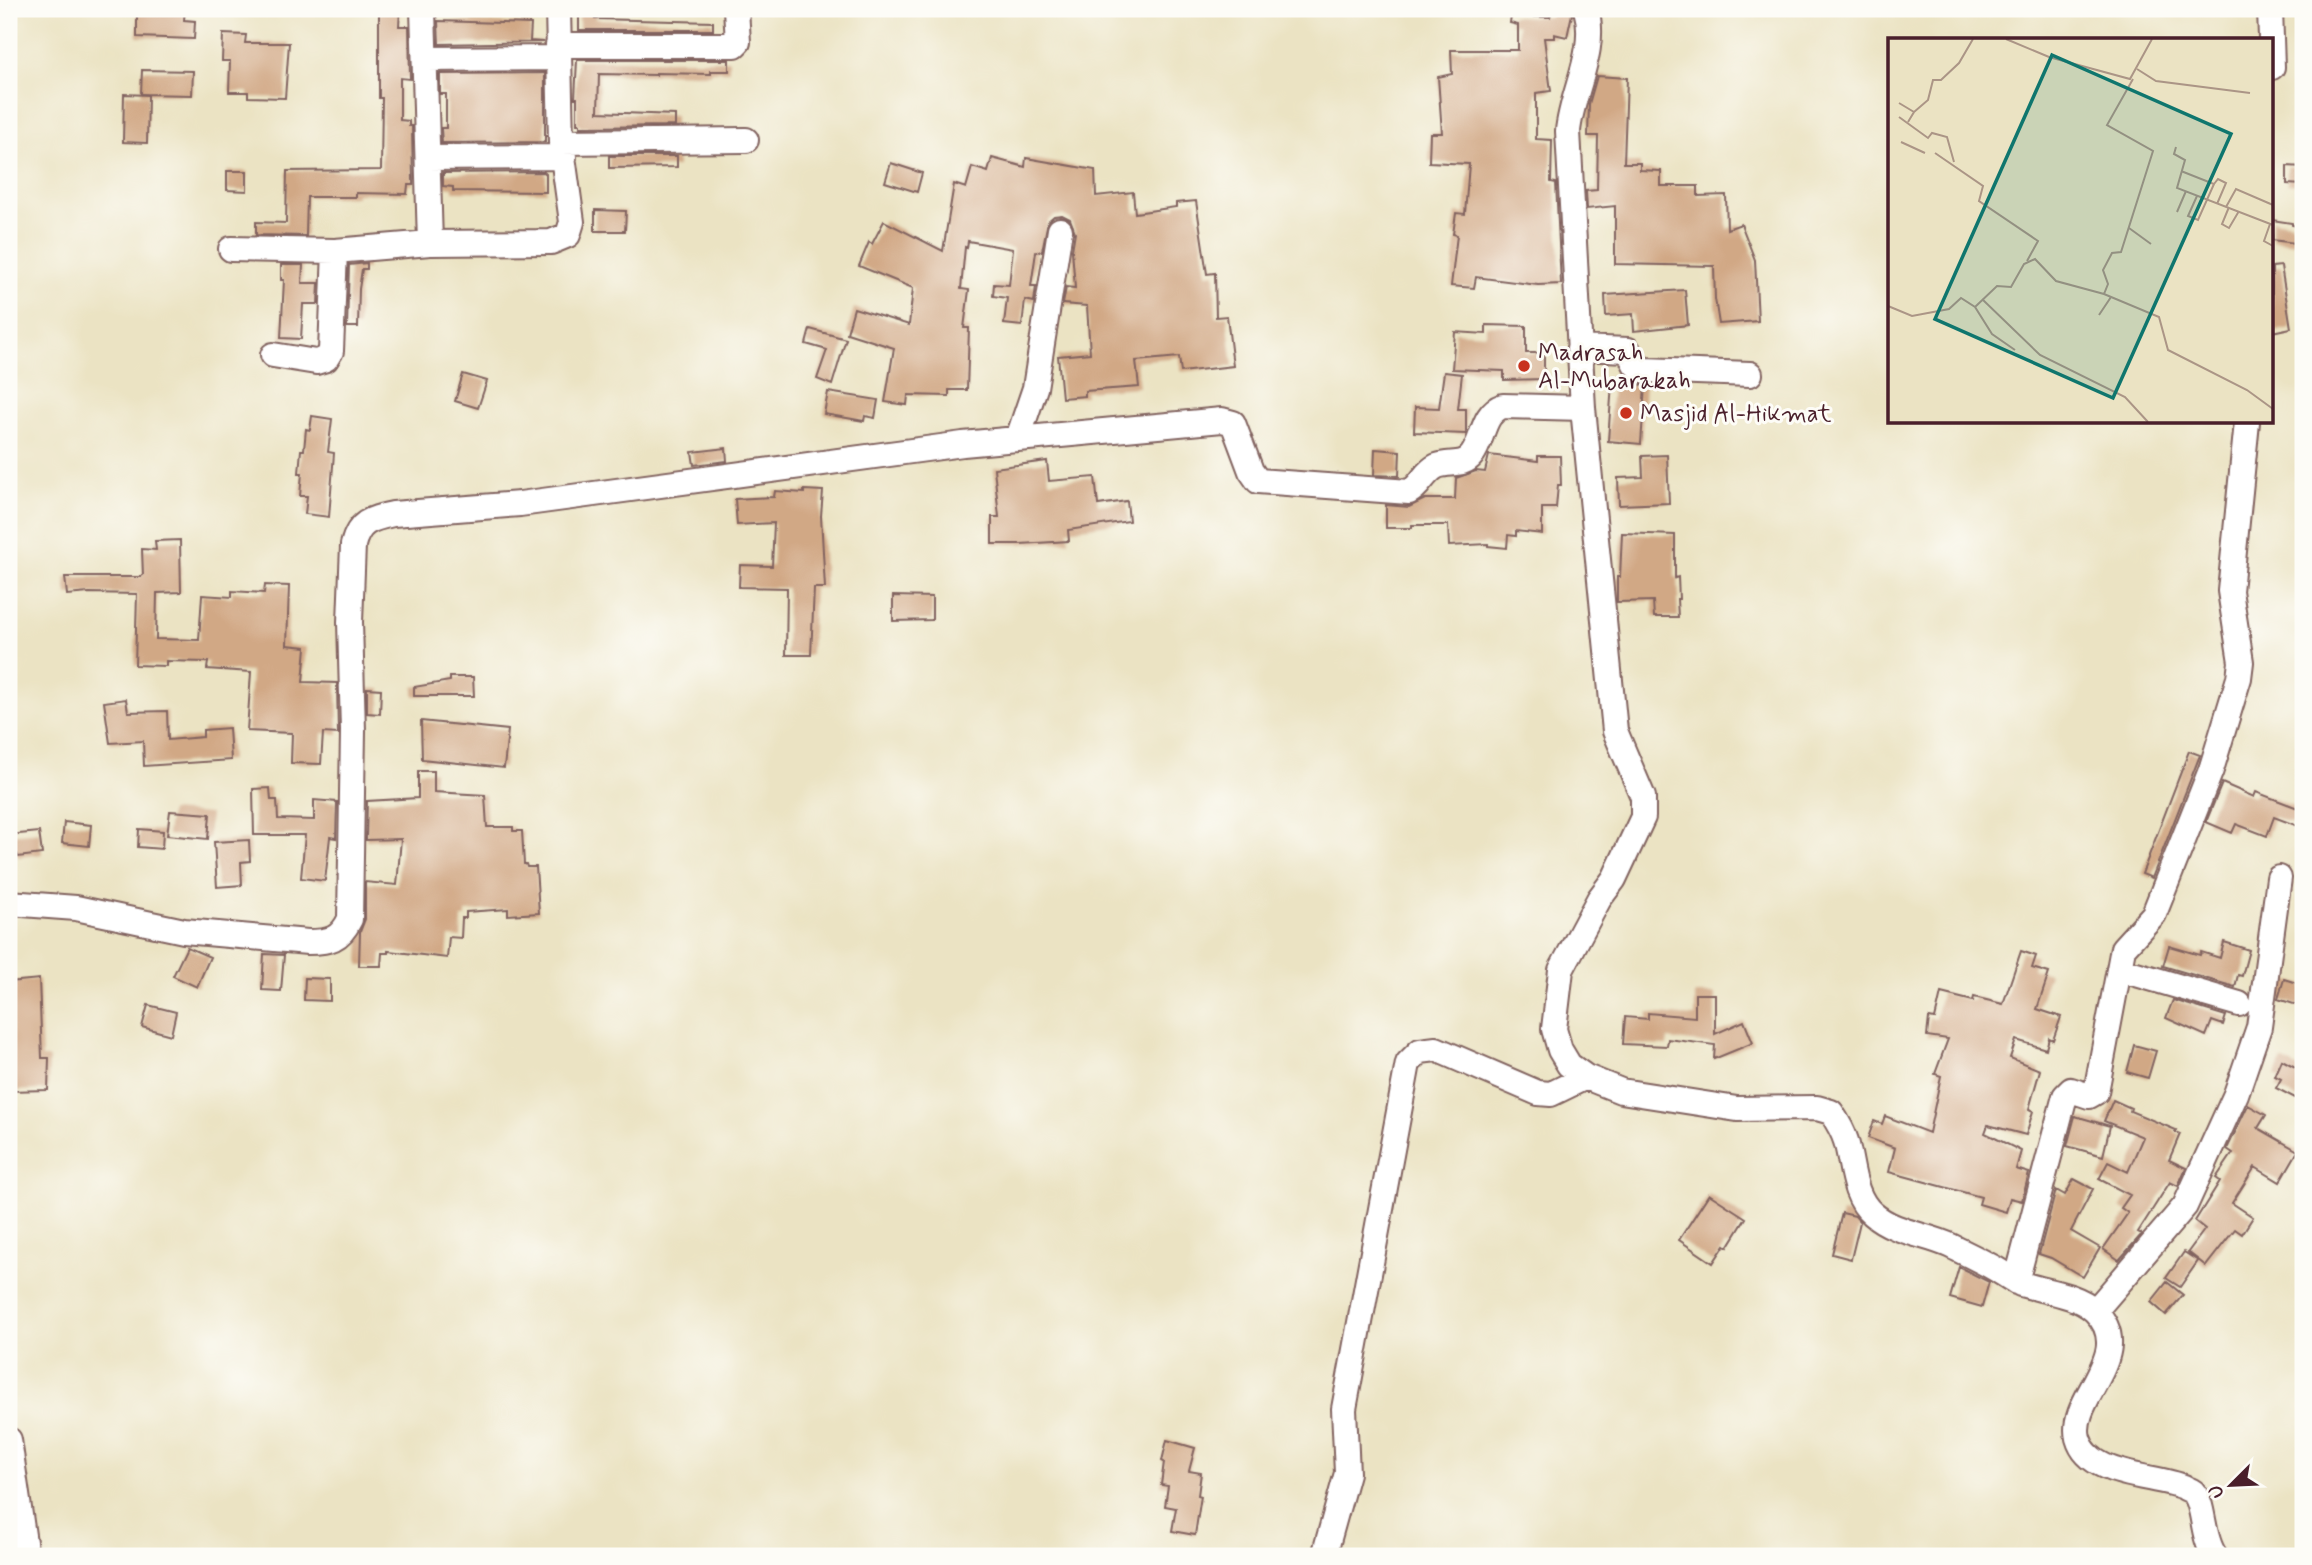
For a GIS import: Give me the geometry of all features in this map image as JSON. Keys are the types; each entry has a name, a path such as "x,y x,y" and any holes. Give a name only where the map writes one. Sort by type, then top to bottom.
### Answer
{"street":[{"path":"423,9 430,243"},
{"path":"232,249 335,251 430,243 551,242 568,235 572,222 562,149 558,9"},
{"path":"426,59 558,51 735,46 738,42 736,9"},
{"path":"1586,9 1589,19 1587,56 1571,109 1568,131 1583,408 1615,731 1643,797 1643,817 1614,879 1599,899 1561,970 1554,1029 1560,1050 1569,1065 1586,1077 1621,1091 1737,1109 1818,1108 1832,1112 1845,1138 1861,1200 1873,1214 1894,1227 1948,1245 2016,1282 2080,1301 2095,1311 2110,1342 2100,1374 2078,1420 2078,1438 2087,1454 2105,1468 2175,1484 2193,1492 2201,1506 2203,1530 2215,1556"},
{"path":"2270,9 2271,38"},
{"path":"428,158 746,140"},
{"path":"1018,438 1038,375 1060,230"},
{"path":"273,355 316,362 326,359 331,351 335,251"},
{"path":"1579,348 1628,349 1636,364 1644,370 1750,374"},
{"path":"9,903 76,908 184,930 308,942 329,942 338,937 350,919 353,731 350,622 353,545 356,533 373,519 393,514 520,505 1018,438 1229,421 1236,428 1251,471 1258,481 1409,492 1418,486 1425,474 1437,467 1468,460 1490,414 1496,409 1503,406 1583,408"},
{"path":"2016,1282 2065,1096 2071,1090 2089,1096 2096,1092 2125,944 2154,914 2211,770 2239,678 2241,662 2230,591 2247,424"},
{"path":"2095,1311 2185,1206 2236,1094 2259,1027 2279,878"},
{"path":"2119,969 2239,1004"},
{"path":"1324,1556 1346,1473 1344,1409 1408,1063 1420,1051 1436,1049 1538,1093 1551,1094 1586,1077"},
{"path":"9,1440 26,1556"}],"building":[{"path":"137,9 185,9 184,20 195,21 194,39 137,37"},
{"path":"1552,9 1572,9 1572,14 1567,37 1554,34 1554,38 1544,38 1551,91 1536,93 1536,139 1552,140 1551,182 1556,183 1561,284 1538,285 1476,277 1474,288 1451,286 1457,235 1453,234 1456,213 1465,214 1469,164 1429,162 1430,133 1442,133 1438,77 1452,74 1451,50 1518,50 1518,25 1510,23 1511,16 1550,17"},
{"path":"379,10 400,10 399,26 409,26 410,79 400,78 400,120 409,121 409,126 412,126 413,185 408,185 407,194 356,193 356,197 307,197 306,236 256,235 256,222 286,223 287,171 381,170"},
{"path":"579,11 596,11 595,19 713,22 713,30 579,30"},
{"path":"438,21 531,24 530,41 544,42 439,44"},
{"path":"223,34 246,35 245,43 289,43 285,98 248,97 248,92 229,92 230,61 222,61"},
{"path":"577,60 729,60 729,71 711,71 711,74 599,74 598,112 675,115 675,126 580,127 580,124 577,124 575,98"},
{"path":"142,70 193,71 192,95 141,94"},
{"path":"545,73 545,142 442,143 441,128 446,128 446,94 440,94 440,74"},
{"path":"1597,76 1627,78 1624,163 1640,163 1640,170 1661,171 1661,186 1698,186 1698,196 1726,195 1727,229 1741,224 1755,260 1758,321 1719,324 1714,266 1615,264 1615,206 1587,209 1586,191 1597,190 1598,136 1588,136 1589,104"},
{"path":"124,94 148,95 147,143 123,142"},
{"path":"609,156 677,156 677,167 609,168"},
{"path":"992,158 1025,167 1026,158 1095,170 1096,196 1133,192 1135,213 1196,201 1207,274 1215,273 1216,317 1227,316 1233,366 1181,372 1179,357 1136,361 1139,387 1085,391 1085,396 1062,398 1058,356 1090,353 1087,306 1063,304 1066,287 1075,288 1072,250 1075,232 1070,219 1062,215 1054,216 1048,221 1042,251 1036,252 1031,286 1036,286 1034,302 1025,300 1022,326 1004,324 1007,298 993,296 994,284 1009,285 1013,249 968,241 967,248 965,247 961,289 969,290 964,328 969,328 967,390 949,390 949,396 908,395 907,405 885,402 894,348 847,333 854,308 909,325 913,288 859,266 869,242 872,244 884,221 943,251 954,184 966,188 972,167 988,172"},
{"path":"891,163 922,173 917,192 885,182"},
{"path":"2287,166 2303,167 2303,185 2287,184"},
{"path":"227,171 247,171 247,191 227,190"},
{"path":"544,172 546,192 453,191 453,187 443,186 443,173"},
{"path":"595,210 626,211 625,231 595,231"},
{"path":"2274,220 2303,227 2303,244 2274,240"},
{"path":"367,263 367,269 362,269 359,289 358,327 347,327 349,265"},
{"path":"281,265 303,265 302,283 319,283 318,304 303,304 301,339 281,338 284,280 281,280"},
{"path":"2281,266 2291,328 2274,332 2274,267"},
{"path":"1685,290 1688,325 1634,331 1633,314 1606,316 1605,295"},
{"path":"1486,325 1526,326 1526,353 1544,353 1544,379 1504,380 1504,371 1452,369 1455,332 1486,334"},
{"path":"810,329 846,339 832,385 817,379 827,350 806,344"},
{"path":"1444,372 1462,374 1458,409 1466,409 1466,434 1414,432 1415,407 1439,408"},
{"path":"463,374 487,381 478,408 455,401"},
{"name":"Masjid Al-Hikmat","path":"1612,383 1645,385 1641,444 1608,441"},
{"path":"828,392 878,400 875,418 865,416 864,421 824,414"},
{"path":"312,416 332,419 328,452 334,453 329,517 305,514 307,496 300,496 301,450 304,450 306,429 310,430"},
{"path":"726,448 727,461 694,465 692,452"},
{"path":"1375,449 1400,451 1399,476 1374,475"},
{"path":"1489,455 1538,461 1538,456 1560,456 1561,485 1558,485 1556,508 1542,508 1542,534 1516,531 1516,536 1508,535 1507,548 1488,544 1449,546 1448,525 1386,528 1386,505 1409,507 1425,499 1455,499 1456,478 1476,471 1485,472"},
{"path":"1667,455 1669,503 1619,505 1618,478 1643,477 1642,456"},
{"path":"1047,461 1049,481 1095,477 1098,505 1127,501 1129,521 1068,530 1069,541 992,544 992,517 999,517 994,468"},
{"path":"804,490 823,491 821,516 825,588 814,588 811,655 786,655 787,588 739,587 740,565 772,566 774,523 737,525 735,499 774,497 775,491 804,493"},
{"path":"1622,533 1675,535 1678,617 1654,617 1653,601 1617,602"},
{"path":"180,540 181,592 157,593 156,639 199,640 202,595 232,597 232,591 264,593 265,585 289,586 287,645 306,647 303,682 337,683 338,734 323,733 321,764 291,763 292,733 247,731 251,672 207,669 208,662 166,661 166,666 135,665 137,594 67,595 65,577 140,577 143,575 142,549 156,550 155,541"},
{"path":"893,596 932,597 932,620 893,621"},
{"path":"450,677 473,677 474,696 414,696 414,687 450,681"},
{"path":"367,688 381,689 380,714 367,713"},
{"path":"126,699 128,712 167,711 168,740 203,737 203,730 229,728 231,760 144,766 143,741 110,743 104,702"},
{"path":"421,721 508,730 504,768 422,759"},
{"path":"2189,751 2200,755 2152,878 2142,874"},
{"path":"418,771 434,771 434,792 485,795 487,827 513,827 513,831 522,831 524,864 527,867 536,867 539,913 508,915 508,909 466,912 466,918 462,918 461,938 449,937 447,958 388,951 382,953 381,966 359,966 360,932 365,919 365,882 397,885 401,839 366,840 367,801 418,798"},
{"path":"2222,783 2254,797 2256,792 2303,810 2303,828 2274,817 2267,836 2236,824 2232,833 2206,822"},
{"path":"270,788 271,800 277,800 278,819 314,820 314,800 337,802 336,838 330,837 325,881 301,878 305,835 254,835 253,789"},
{"path":"170,811 210,814 208,839 167,835"},
{"path":"64,822 91,825 89,846 62,843"},
{"path":"139,829 163,831 162,849 138,847"},
{"path":"39,832 42,854 18,857 17,854 9,855 9,835"},
{"path":"249,840 250,861 241,862 242,885 217,887 214,842"},
{"path":"2224,942 2249,950 2242,976 2238,975 2235,987 2163,966 2169,946 2220,958"},
{"path":"187,947 210,957 197,987 173,976"},
{"path":"2021,951 2036,956 2032,968 2049,973 2037,1009 2061,1017 2053,1040 2049,1038 2046,1049 2016,1040 2010,1058 2040,1070 2029,1109 2033,1111 2026,1135 1988,1125 1985,1133 2021,1151 2016,1169 2029,1173 2022,1201 2010,1198 2006,1212 1979,1204 1981,1197 1889,1172 1895,1148 1868,1138 1874,1121 1882,1124 1885,1116 1929,1133 1941,1076 1935,1074 1948,1039 1927,1036 1929,1018 1935,1019 1941,993 1973,1001 1974,997 2003,1004"},
{"path":"264,954 284,955 281,991 262,990"},
{"path":"305,978 330,979 330,1001 304,1000"},
{"path":"39,979 42,1058 49,1058 48,1090 9,1091 9,982"},
{"path":"2284,979 2303,985 2303,1007 2278,999"},
{"path":"1695,994 1715,994 1715,1034 1744,1021 1753,1043 1714,1059 1715,1045 1668,1039 1667,1046 1623,1044 1625,1017 1648,1019 1648,1013 1695,1017"},
{"path":"2173,1000 2226,1016 2223,1025 2212,1021 2206,1036 2166,1018"},
{"path":"148,1005 176,1012 171,1035 142,1027"},
{"path":"2134,1045 2156,1051 2148,1078 2127,1072"},
{"path":"2282,1060 2303,1071 2303,1102 2276,1088 2281,1079 2275,1076"},
{"path":"2113,1100 2131,1108 2130,1111 2176,1130 2175,1132 2180,1134 2169,1160 2186,1168 2178,1186 2170,1182 2138,1232 2142,1234 2119,1260 2103,1249 2128,1213 2121,1208 2130,1195 2099,1179 2108,1162 2128,1172 2143,1137 2104,1121"},
{"path":"2248,1105 2266,1115 2258,1128 2298,1151 2280,1182 2255,1167 2232,1203 2253,1217 2242,1234 2235,1229 2206,1266 2188,1252 2205,1229 2195,1221 2220,1181 2216,1178 2233,1153 2227,1149"},
{"path":"2075,1116 2110,1126 2103,1156 2067,1146"},
{"path":"2074,1179 2093,1189 2071,1231 2100,1248 2083,1277 2039,1254 2056,1190 2065,1195"},
{"path":"1709,1194 1746,1218 1728,1247 1725,1245 1713,1263 1679,1240"},
{"path":"1842,1213 1855,1216 1860,1222 1851,1259 1832,1254"},
{"path":"2184,1252 2198,1261 2180,1287 2166,1278"},
{"path":"1959,1267 1989,1282 1982,1307 1950,1298"},
{"path":"2167,1282 2183,1295 2166,1315 2151,1302"},
{"path":"1167,1440 1195,1448 1189,1471 1201,1473 1198,1495 1201,1496 1195,1535 1172,1531 1176,1508 1165,1506 1168,1486 1161,1485 1162,1461"}],"place":[{"name":"Madrasah Al-Mubarakah","path":"1524,366"},
{"name":"Masjid Al-Hikmat","path":"1626,413"}]}
